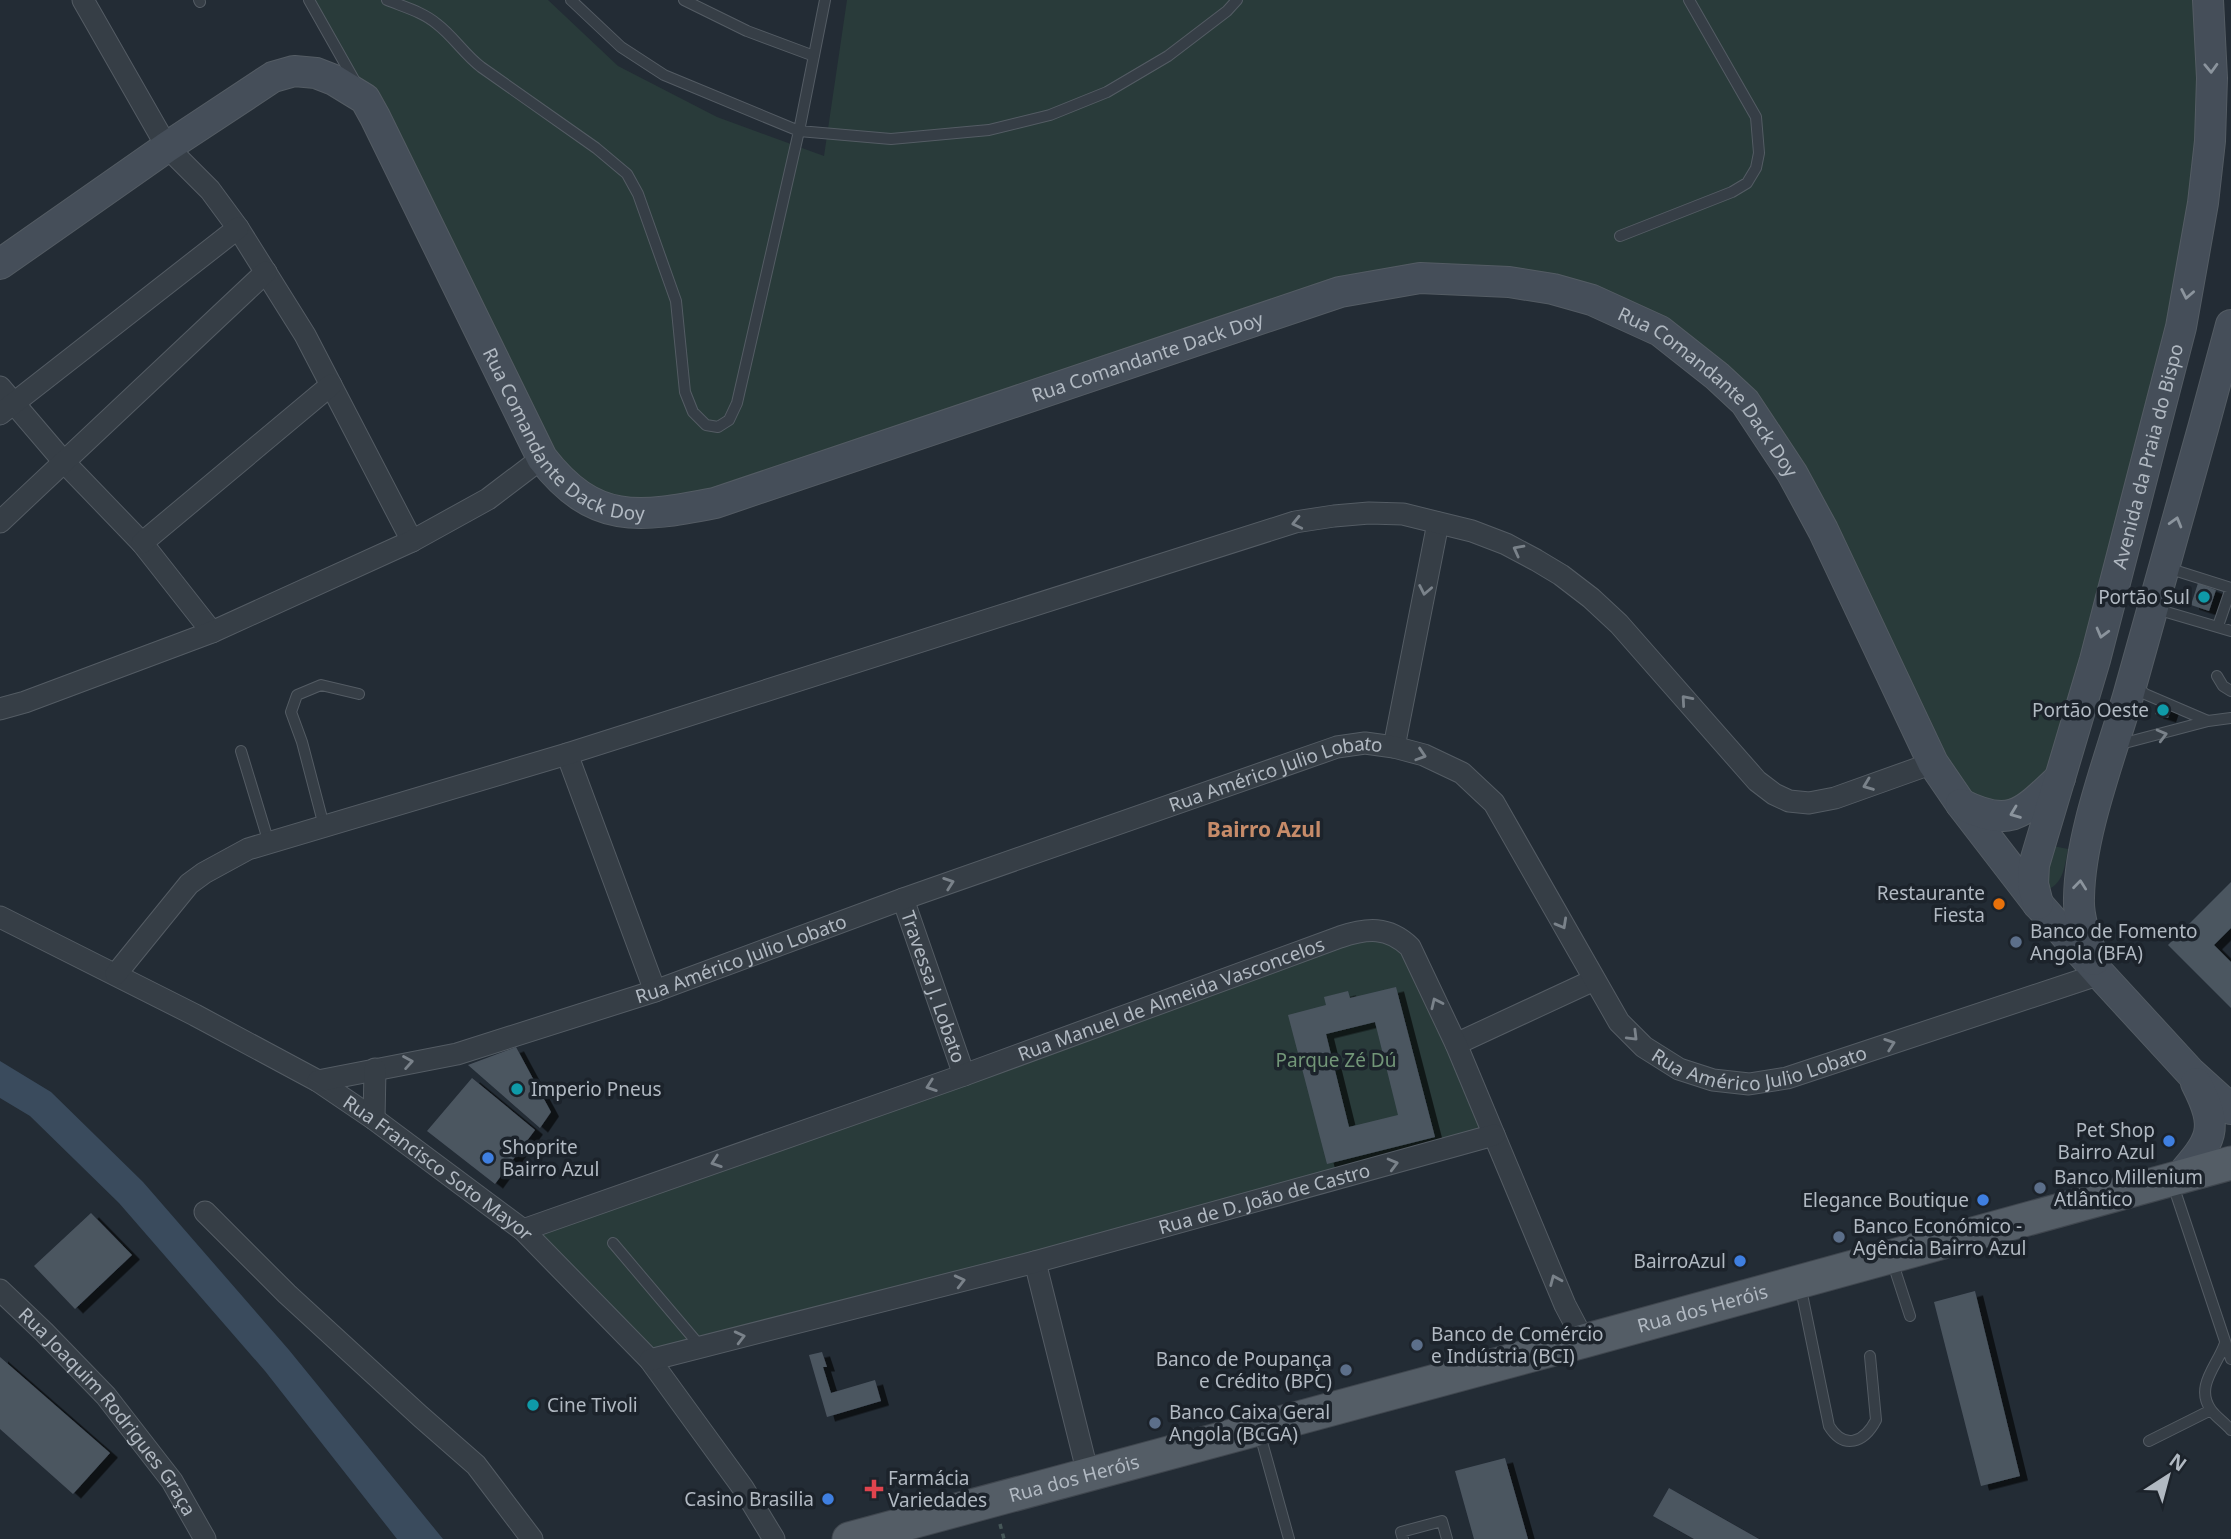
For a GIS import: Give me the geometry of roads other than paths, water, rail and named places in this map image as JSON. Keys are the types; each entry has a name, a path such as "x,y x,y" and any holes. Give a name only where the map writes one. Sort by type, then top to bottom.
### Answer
{"main road":[{"name":"Rua dos Heróis","path":"897,1539 1896,1273 2178,1188 2231,1163"},
{"name":"Rua dos Heróis","path":"849,1539 1584,1341 2178,1188 2231,1183"}],"street":[{"path":"83,0 167,147 210,190 238,228 304,334 412,541"},
{"name":"Avenida da Praia do Bispo","path":"2038,904 2033,884 2034,865 2095,660 2162,407 2189,283 2203,203 2210,141 2212,78 2208,0"},
{"path":"0,264 167,147 273,77 293,71 316,73 334,80 365,99"},
{"name":"Rua Comandante Dack Doy","path":"365,99 388,140 541,458 571,491 603,508 636,513 688,509 715,503 1340,292 1420,278 1509,282 1553,289 1592,300 1660,331 1745,402 1793,473 1823,530 1933,763 1961,804 2038,904 2191,1073 2231,1109"},
{"path":"212,632 142,544 4,401 238,228"},
{"path":"0,522 266,272"},
{"path":"2100,974 2085,937 2078,900 2083,861 2091,824 2231,325"},
{"path":"142,544 331,385"},
{"path":"0,709 212,632 412,541 488,499 541,458"},
{"path":"116,974 189,884 225,860 248,849 567,754 1295,523 1334,516 1403,514 1472,531 1506,544 1561,575 1619,624 1756,781 1789,801 1809,803 1835,798 1933,763"},
{"path":"1394,747 1438,523"},
{"name":"Rua Américo Julio Lobato","path":"318,1081 474,1049 655,991 903,900 1337,747 1365,743 1424,755 1462,773 1494,803 1619,1022 1644,1047 1679,1069 1713,1080 1749,1084 1787,1078 2100,974"},
{"path":"567,754 655,991"},
{"path":"1961,804 1989,816 2009,817 2032,804 2061,778"},
{"path":"2050,811 2056,822 2066,829 2078,830 2091,824"},
{"name":"Travessa J. Lobato","path":"903,900 964,1075"},
{"name":"Rua Francisco Soto Mayor","path":"0,916 318,1081 374,1119 523,1230 650,1360 743,1488 774,1539"},
{"name":"Rua Manuel de Almeida Vasconcelos","path":"523,1230 964,1075 1362,930 1389,933 1410,947 1456,1044 1565,1305 1584,1341"},
{"path":"1456,1044 1594,980"},
{"path":"374,1119 375,1069"},
{"name":"Rua Comandante Dack Doy","path":"2178,1188 2208,1136 2208,1107 2191,1073"},
{"name":"Rua de D. João de Castro","path":"650,1360 1035,1262 1494,1135"},
{"path":"205,1212 287,1294 476,1465 532,1539"},
{"path":"1035,1262 1088,1474"},
{"name":"Rua Joaquim Rodrigues Graça","path":"0,1290 106,1396 172,1481 205,1539"}],"lane":[{"path":"309,0 365,99"},
{"path":"387,0 426,16 439,25 466,55 481,67 596,148 627,174 638,194 676,301 685,393 693,412 706,425 718,427 729,420 737,403 799,131 825,0"},
{"path":"571,0 621,47 664,75 799,131 891,139 989,130 1050,115 1107,92 1168,56 1227,11 1237,0"},
{"path":"684,0 747,31 814,57"},
{"path":"1620,236 1732,192 1746,183 1755,168 1759,153 1756,117 1689,0"},
{"path":"2164,564 2177,571 2231,588 2218,626"},
{"path":"2150,617 2163,611 2231,631"},
{"path":"2217,676 2223,686 2231,691"},
{"path":"2132,683 2145,694 2208,722"},
{"path":"324,826 302,742 291,712 297,695 321,685 359,694"},
{"path":"2114,746 2231,718"},
{"path":"242,751 268,843"},
{"path":"2178,1188 2231,1359"},
{"path":"613,1243 701,1347"},
{"path":"1896,1273 1910,1315"},
{"path":"1803,1299 1829,1426 1835,1436 1844,1440 1862,1438 1871,1430 1876,1420 1870,1356"},
{"path":"2225,1342 2221,1356 2205,1381 2205,1398 2211,1410 2231,1430"},
{"path":"2150,1441 2211,1410"},
{"path":"1262,1442 1289,1539"},
{"path":"1403,1539 1401,1532 1442,1521 1447,1539"}],"water":[{"path":"0,1061 51,1092 143,1182 289,1350 443,1539 397,1539 265,1371 119,1203 30,1116 0,1098"}],"place":[{"name":"Portão Sul","path":"2204,597"},
{"name":"Portão Oeste","path":"2163,710"},
{"name":"Restaurante Fiesta","path":"1999,904"},
{"name":"Banco de Fomento Angola (BFA)","path":"2016,942"},
{"name":"Imperio Pneus","path":"517,1089"},
{"name":"Pet Shop Bairro Azul","path":"2169,1141"},
{"name":"Shoprite Bairro Azul","path":"488,1158"},
{"name":"Banco Millenium Atlântico","path":"2040,1188"},
{"name":"Elegance Boutique","path":"1983,1200"},
{"name":"Banco Económico - Agência Bairro Azul","path":"1839,1237"},
{"name":"BairroAzul","path":"1740,1261"},
{"name":"Banco de Comércio e Indústria (BCI)","path":"1417,1345"},
{"name":"Banco de Poupança e Crédito (BPC)","path":"1346,1370"},
{"name":"Cine Tivoli","path":"533,1405"},
{"name":"Banco Caixa Geral Angola (BCGA)","path":"1155,1423"},
{"name":"Farmácia Variedades","path":"874,1489"},
{"name":"Casino Brasilia","path":"828,1499"}],"district":[{"name":"Bairro Azul","path":"1264,830"}],"park label":[{"name":"Parque Zé Dú","path":"1336,1060"}]}
